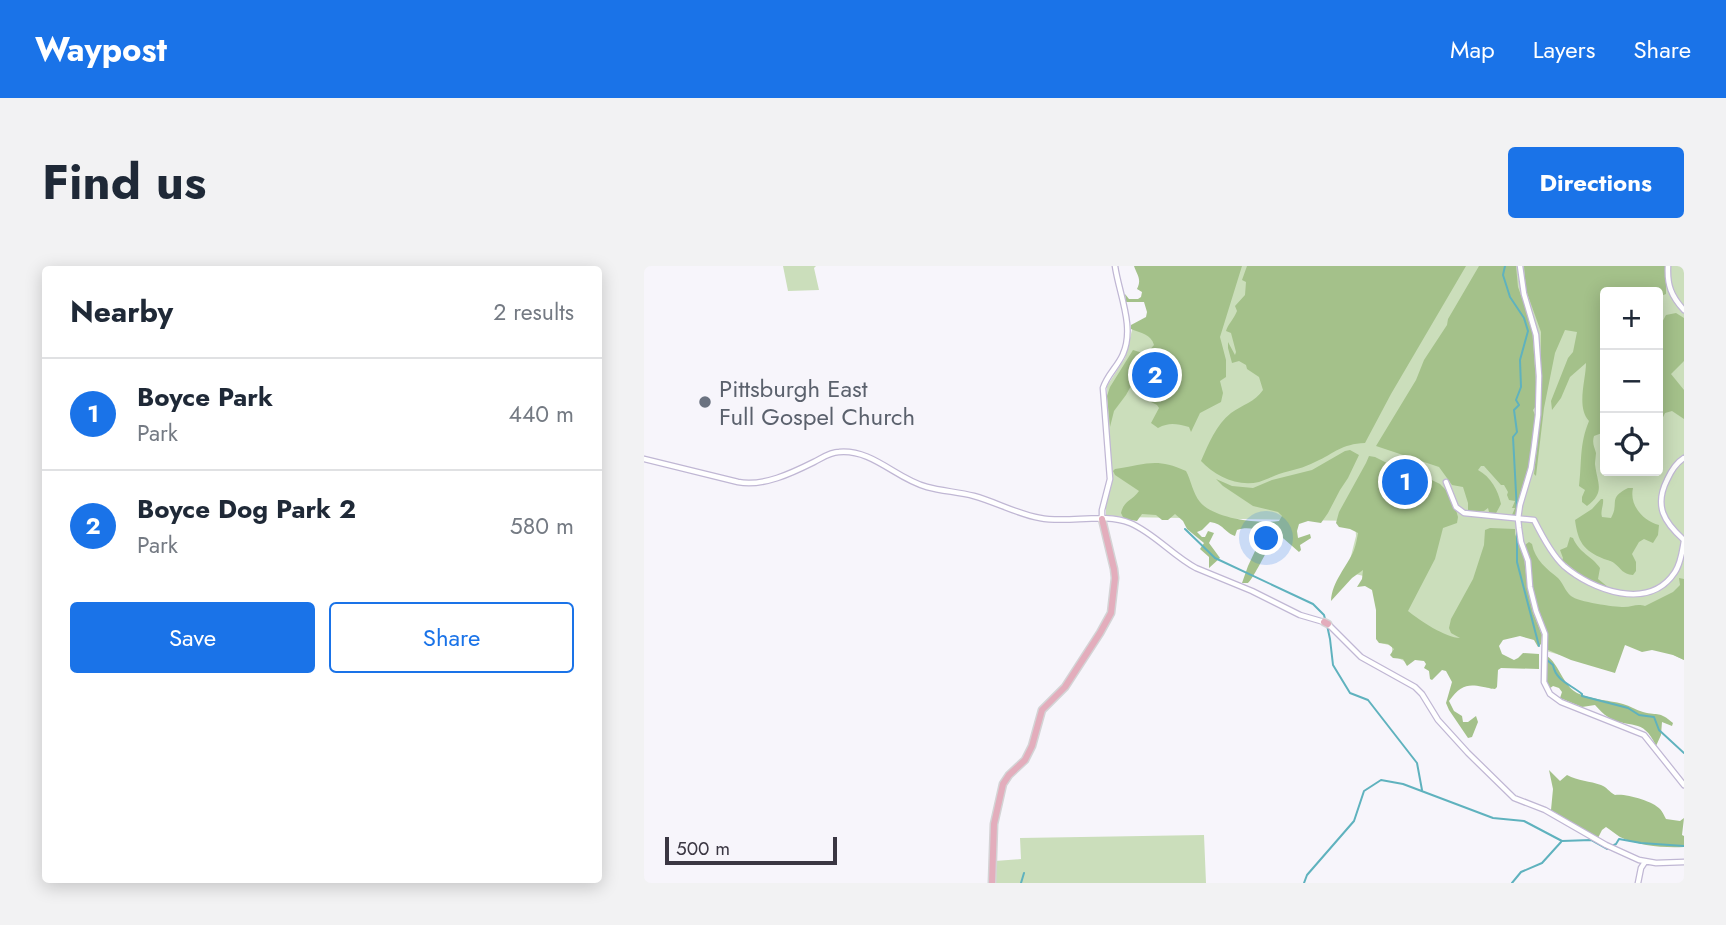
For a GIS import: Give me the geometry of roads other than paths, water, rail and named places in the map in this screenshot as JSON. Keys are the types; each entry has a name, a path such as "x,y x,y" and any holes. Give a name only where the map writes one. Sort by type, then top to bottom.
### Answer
{"main road":[{"path":"992,883 994,824 1003,784 1025,760 1032,746 1042,710 1065,687 1111,613 1115,578 1102,519 1110,479 1103,388 1121,358 1127,335 1115,266"},
{"path":"1520,266 1524,294 1536,335 1539,378 1535,447 1518,519 1528,561 1532,596 1545,634 1544,682 1547,690 1560,702 1644,735 1684,785"},
{"path":"1668,269 1669,288 1673,298 1684,310"},
{"path":"644,459 752,484 792,473 837,452 856,453 871,458 912,482 975,496 1027,516 1044,519 1121,520 1130,523 1187,563 1300,615 1326,623 1361,657 1417,690 1468,753 1514,798 1545,810 1609,847 1646,862 1681,862 1684,867"},
{"path":"1446,482 1456,507 1464,513 1534,520 1563,565 1591,584 1613,592 1637,593 1662,586 1676,571 1684,541 1666,521 1661,501 1662,490 1673,469 1684,457"},
{"path":"1638,883 1646,862"}],"waterway":[{"path":"1505,266 1503,275 1510,297 1524,318 1528,331 1520,360 1521,387 1516,400 1519,405 1514,410 1517,432 1513,437 1517,511"},
{"path":"1185,529 1215,558 1313,604 1325,619"},
{"path":"1517,531 1517,562 1539,646"},
{"path":"1327,625 1333,665 1350,693 1368,700 1417,763 1422,790"},
{"path":"1547,660 1553,665 1560,679 1582,696 1628,708 1639,715 1654,717 1659,730 1684,753"},
{"path":"1304,883 1307,875 1354,821 1364,791 1381,780 1403,784 1493,818 1524,821 1562,841 1591,840 1607,849"},
{"path":"1612,846 1619,839 1684,846"},
{"path":"1512,883 1521,872 1542,863 1561,842"},
{"path":"1021,883 1024,873"}],"place":[{"name":"Boyce Dog Park 2","path":"1155,375"},
{"name":"Pittsburgh East Full Gospel Church","path":"705,402"},
{"name":"Boyce Park","path":"1405,482"}]}
